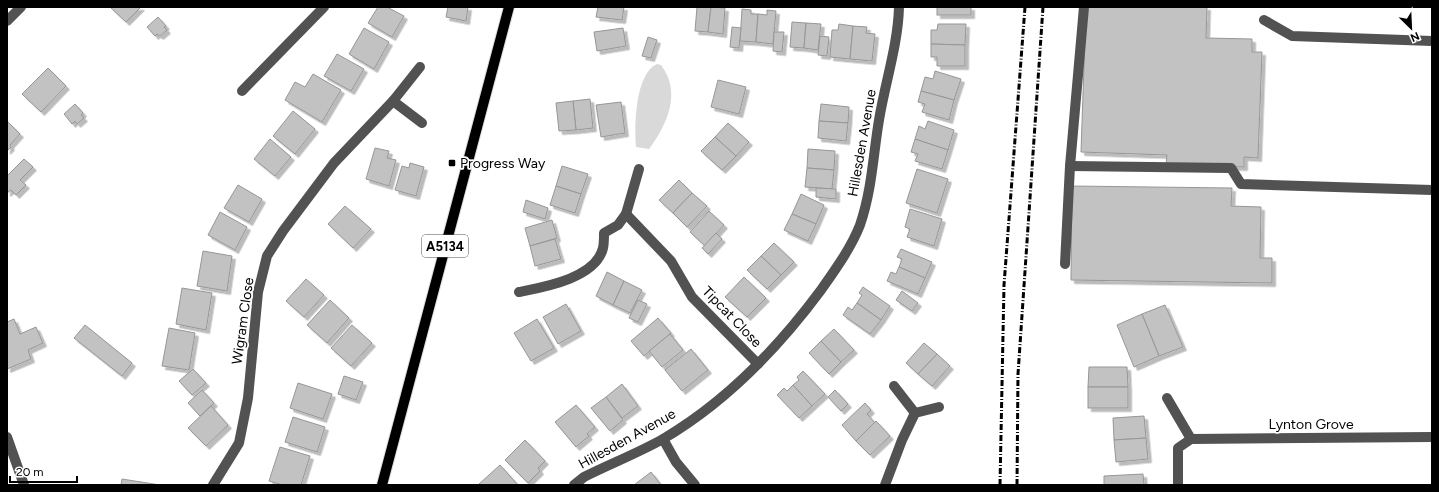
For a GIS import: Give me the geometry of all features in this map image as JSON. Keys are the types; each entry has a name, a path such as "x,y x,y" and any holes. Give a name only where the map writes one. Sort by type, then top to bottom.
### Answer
{"main road":[{"name":"A5134","path":"382,485 509,7"}],"street":[{"path":"7,21 21,7"},
{"path":"242,91 324,7"},
{"name":"Hillesden Avenue","path":"574,485 591,474 663,439 715,403 758,364 796,324 836,269 859,226 871,185 879,120 898,25 899,7"},
{"path":"1065,264 1070,166 1084,7"},
{"path":"1264,20 1292,36 1432,41"},
{"name":"Wigram Close","path":"213,485 239,443 248,398 258,292 267,256 283,230 334,163 393,101 420,67"},
{"path":"393,101 422,123"},
{"path":"1070,166 1231,168 1241,184 1432,190"},
{"path":"519,292 553,285 578,276 595,262 603,250 604,233 618,225 626,214 639,169"},
{"name":"Tipcat Close","path":"626,214 671,261 692,297 758,364"},
{"path":"894,386 916,413"},
{"path":"1167,398 1191,438 1178,448 1178,485"},
{"path":"885,485 902,440 916,413 939,407"},
{"path":"7,437 24,485"},
{"name":"Lynton Grove","path":"1191,438 1432,437"},
{"path":"663,439 676,462 695,485"}],"shaded area":[{"path":"657,64 661,65 671,86 670,108 656,140 649,149 636,147 635,127 640,89 644,78"}],"building":[{"path":"110,7 141,7 126,22"},
{"path":"378,7 387,7 404,16 392,37 368,23"},
{"path":"448,7 468,7 466,21 446,17"},
{"path":"598,7 624,7 622,20 596,17"},
{"path":"697,7 711,7 708,32 695,31"},
{"path":"711,7 725,8 723,34 708,32"},
{"path":"937,7 971,7 971,15 937,15"},
{"path":"1086,7 1207,7 1206,38 1252,39 1252,52 1262,52 1258,158 1244,157 1244,167 1166,165 1167,155 1081,152"},
{"path":"742,9 751,10 751,14 758,14 756,42 740,41"},
{"path":"767,10 776,11 773,44 756,42 758,14 767,15"},
{"path":"158,17 166,26 164,27 167,30 160,36 157,34 155,36 147,27"},
{"path":"792,22 806,23 804,48 790,47"},
{"path":"806,23 821,24 818,50 804,48"},
{"path":"839,24 853,26 850,59 830,57 832,30 838,30"},
{"path":"938,24 966,24 965,45 931,44 931,30 937,30"},
{"path":"853,26 867,27 866,33 875,34 872,61 850,59"},
{"path":"732,27 741,28 739,48 730,47"},
{"path":"364,28 389,42 374,69 349,54"},
{"path":"623,28 626,46 597,51 594,32"},
{"path":"774,32 784,32 782,52 773,51"},
{"path":"820,36 829,37 827,56 818,55"},
{"path":"648,37 657,40 651,58 642,56"},
{"path":"931,44 965,45 965,66 937,66 937,57 931,57"},
{"path":"337,54 364,69 351,91 324,76"},
{"path":"48,68 66,86 41,112 22,94"},
{"path":"935,71 961,79 954,100 921,91 925,77 933,79"},
{"path":"313,74 341,90 322,122 285,100 295,82 305,87"},
{"path":"718,80 746,87 739,114 711,107"},
{"path":"921,91 954,100 949,120 922,112 925,104 918,102"},
{"path":"590,99 593,128 576,130 573,101"},
{"path":"573,101 576,130 559,131 556,103"},
{"path":"621,102 625,133 601,137 596,105"},
{"path":"75,104 83,113 81,115 84,118 77,124 75,121 72,124 64,114"},
{"path":"821,104 849,107 848,123 819,121"},
{"path":"293,111 315,129 295,154 273,136"},
{"path":"7,121 20,134 10,145 11,147 7,151"},
{"path":"819,121 848,123 846,141 818,138"},
{"path":"928,121 954,130 948,150 915,139 919,126 925,129"},
{"path":"728,123 749,142 736,156 715,137"},
{"path":"715,137 736,156 722,170 701,151"},
{"path":"270,139 291,157 275,176 254,159"},
{"path":"915,139 948,150 942,169 915,161 918,154 911,152"},
{"path":"375,148 389,151 387,158 396,160 389,186 366,179"},
{"path":"808,149 835,151 834,170 807,168"},
{"path":"24,159 33,167 20,180 26,185 16,195 11,190 7,193 7,176"},
{"path":"410,163 424,167 416,196 395,190 402,166 409,168"},
{"path":"562,166 588,174 581,194 556,186"},
{"path":"807,168 834,170 832,189 805,187"},
{"path":"917,169 948,179 937,213 906,203"},
{"path":"679,180 692,193 673,213 659,200"},
{"path":"238,185 262,199 249,222 224,208"},
{"path":"556,186 581,194 575,213 550,205"},
{"path":"1072,186 1232,188 1231,206 1261,207 1260,258 1272,258 1272,283 1071,280"},
{"path":"816,188 836,189 836,199 816,197"},
{"path":"692,193 707,206 687,227 673,213"},
{"path":"801,194 824,205 816,224 792,214"},
{"path":"526,200 548,208 545,219 523,212"},
{"path":"345,206 371,229 353,248 328,224"},
{"path":"910,209 942,219 934,246 907,237 910,229 905,227"},
{"path":"709,211 724,225 705,246 690,232"},
{"path":"220,212 247,227 235,250 208,235"},
{"path":"792,214 816,224 808,241 784,230"},
{"path":"552,220 557,238 530,246 525,228"},
{"path":"716,233 722,239 708,254 702,248"},
{"path":"555,239 561,259 535,266 530,246"},
{"path":"774,243 794,262 781,275 761,256"},
{"path":"901,249 932,262 925,278 899,267 902,259 897,257"},
{"path":"203,251 232,256 227,291 197,286"},
{"path":"761,256 781,275 767,289 747,270"},
{"path":"899,267 925,278 918,294 887,281 891,272 896,274"},
{"path":"607,272 624,281 613,305 596,296"},
{"path":"744,277 766,298 747,317 725,297"},
{"path":"306,279 324,295 304,317 286,301"},
{"path":"624,281 642,290 630,313 613,305"},
{"path":"863,287 890,306 881,320 857,303 862,295 859,293"},
{"path":"182,288 212,293 206,330 176,324"},
{"path":"902,291 918,303 912,311 896,300"},
{"path":"330,300 349,318 327,343 307,325"},
{"path":"638,300 647,304 638,322 629,318"},
{"path":"857,303 881,320 870,334 843,315 848,307 852,310"},
{"path":"566,304 581,331 558,344 543,317"},
{"path":"1165,305 1183,347 1159,356 1142,314"},
{"path":"1142,314 1159,356 1134,367 1117,325"},
{"path":"658,318 671,333 644,356 631,341"},
{"path":"14,319 20,334 36,327 43,343 28,350 31,359 7,369 7,322"},
{"path":"537,319 554,348 531,361 514,333"},
{"path":"85,325 132,363 122,376 74,338"},
{"path":"352,325 372,343 351,366 331,348"},
{"path":"169,328 195,333 189,370 162,366"},
{"path":"834,329 854,350 841,362 821,341"},
{"path":"670,334 683,350 662,367 649,351"},
{"path":"821,341 841,362 829,374 809,353"},
{"path":"924,343 937,354 918,374 906,363"},
{"path":"691,349 708,370 682,391 665,370"},
{"path":"937,354 950,366 932,386 918,374"},
{"path":"1089,367 1127,367 1128,387 1088,387"},
{"path":"193,369 206,383 192,395 179,381"},
{"path":"803,371 825,394 812,406 793,385 799,380 797,377"},
{"path":"344,376 363,382 356,400 338,394"},
{"path":"298,383 332,394 323,419 290,408"},
{"path":"622,384 638,406 622,418 606,397"},
{"path":"793,385 812,406 799,418 777,395 784,388 787,391"},
{"path":"1088,387 1128,387 1128,408 1088,408"},
{"path":"202,390 214,403 200,416 188,403"},
{"path":"835,390 848,404 841,411 828,397"},
{"path":"606,397 623,420 610,431 591,408"},
{"path":"865,403 871,410 867,414 875,423 856,441 842,425"},
{"path":"576,405 595,427 587,434 589,436 576,447 555,422"},
{"path":"211,406 228,425 206,446 188,428"},
{"path":"1144,416 1146,438 1114,440 1113,418"},
{"path":"293,417 325,427 317,452 285,442"},
{"path":"876,421 890,436 870,455 856,441"},
{"path":"1146,438 1148,459 1116,462 1114,440"},
{"path":"525,440 545,461 538,468 540,471 528,483 505,460"},
{"path":"280,447 310,456 301,485 283,485 269,481"},
{"path":"500,465 518,485 479,484"},
{"path":"651,472 661,485 634,485"},
{"path":"1143,474 1144,485 1104,485 1104,476"},
{"path":"122,479 160,485 121,485"}],"railway":[{"path":"1000,485 1004,285 1025,7"},
{"path":"1017,485 1018,374 1043,7"}],"place":[{"name":"Progress Way","path":"452,163"}]}
